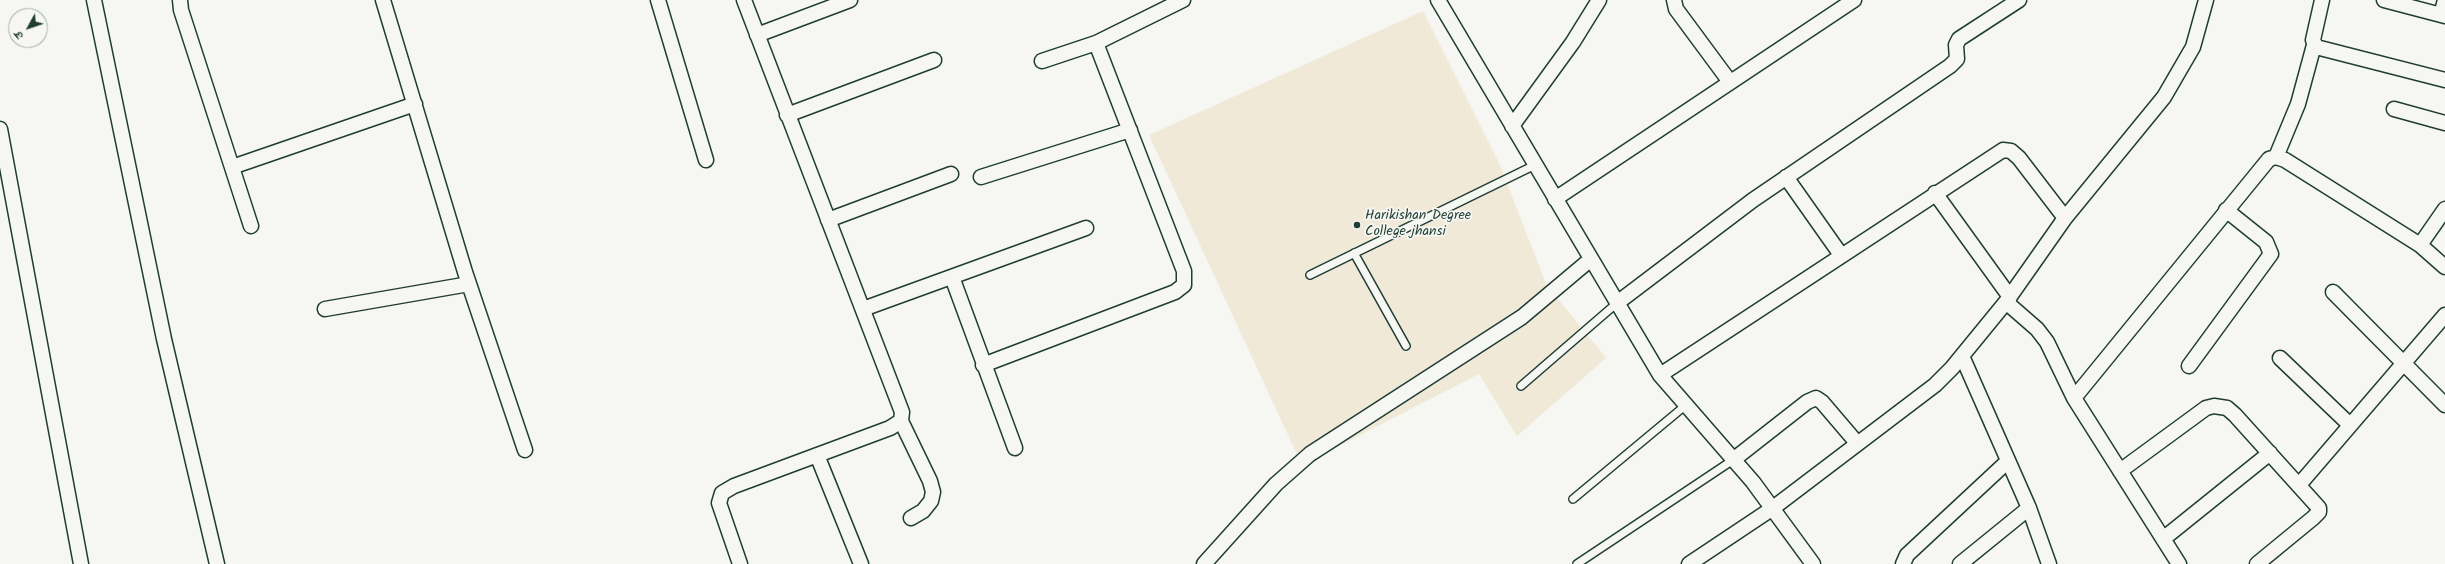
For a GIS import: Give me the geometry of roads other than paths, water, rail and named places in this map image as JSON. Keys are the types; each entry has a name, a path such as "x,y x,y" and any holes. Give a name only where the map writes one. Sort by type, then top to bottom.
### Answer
{"street":[{"path":"94,0 164,339 217,564"},
{"path":"180,0 181,10 251,226"},
{"path":"383,0 469,284 525,450"},
{"path":"658,0 706,160"},
{"path":"744,0 756,35 902,412 901,421 930,481 933,492 931,501 923,511 911,518"},
{"path":"756,35 850,0"},
{"path":"1042,61 1096,42 1183,0"},
{"path":"1438,0 1660,375 1753,482 1813,564"},
{"path":"1512,126 1573,42 1599,0"},
{"path":"1674,0 1676,9 1730,82"},
{"path":"1555,198 1854,0"},
{"path":"1617,303 1702,237 1786,177 1950,66 1957,59 1956,45 1959,39 2019,0"},
{"path":"1689,564 1773,508 1856,443 1934,385 1962,356 2008,300 2065,218 2164,96 2193,47 2206,0"},
{"path":"2074,398 2263,163 2276,157 2298,104 2314,45 2313,40 2322,0"},
{"path":"2384,0 2443,16 2445,0"},
{"path":"983,365 1175,292 1184,285 1184,271 1096,42"},
{"path":"2314,45 2319,48 2445,80"},
{"path":"787,115 934,60"},
{"path":"232,167 414,104"},
{"path":"2394,109 2445,122"},
{"path":"0,129 81,564"},
{"path":"981,177 1130,130"},
{"path":"1660,375 1935,193 2004,150 2011,151 2018,158 2065,218"},
{"path":"2276,157 2285,160 2420,245 2445,266"},
{"path":"828,220 951,174"},
{"path":"1786,177 1841,255"},
{"path":"1935,193 2008,300 2047,342 2074,398 2177,563"},
{"path":"2420,245 2445,209"},
{"path":"2189,366 2271,254 2266,242 2226,210"},
{"path":"863,309 952,278 1086,228"},
{"path":"1204,564 1276,484 1310,454 1516,321 1591,260"},
{"path":"952,278 1015,448"},
{"path":"325,309 469,284"},
{"path":"2333,292 2445,405"},
{"path":"2299,484 2445,316"},
{"path":"1962,356 2029,508 2049,564"},
{"path":"2280,358 2350,425"},
{"path":"1733,460 1807,402 1816,398 1822,402 1856,443"},
{"path":"2120,472 2206,408 2214,406 2227,408 2317,504 2319,512 2257,564"},
{"path":"740,564 719,503 722,493 734,486 890,428 901,421"},
{"path":"2163,539 2270,453"},
{"path":"817,455 861,564"},
{"path":"1904,564 1907,555 2008,461"},
{"path":"1960,564 2029,508"}],"lane":[{"path":"1310,275 1535,165"},
{"path":"1354,253 1406,346"},
{"path":"1521,386 1617,303"},
{"path":"1573,499 1686,405"},
{"path":"1577,564 1733,460"}],"place":[{"name":"Harikishan Degree College jhansi","path":"1357,225"}]}
